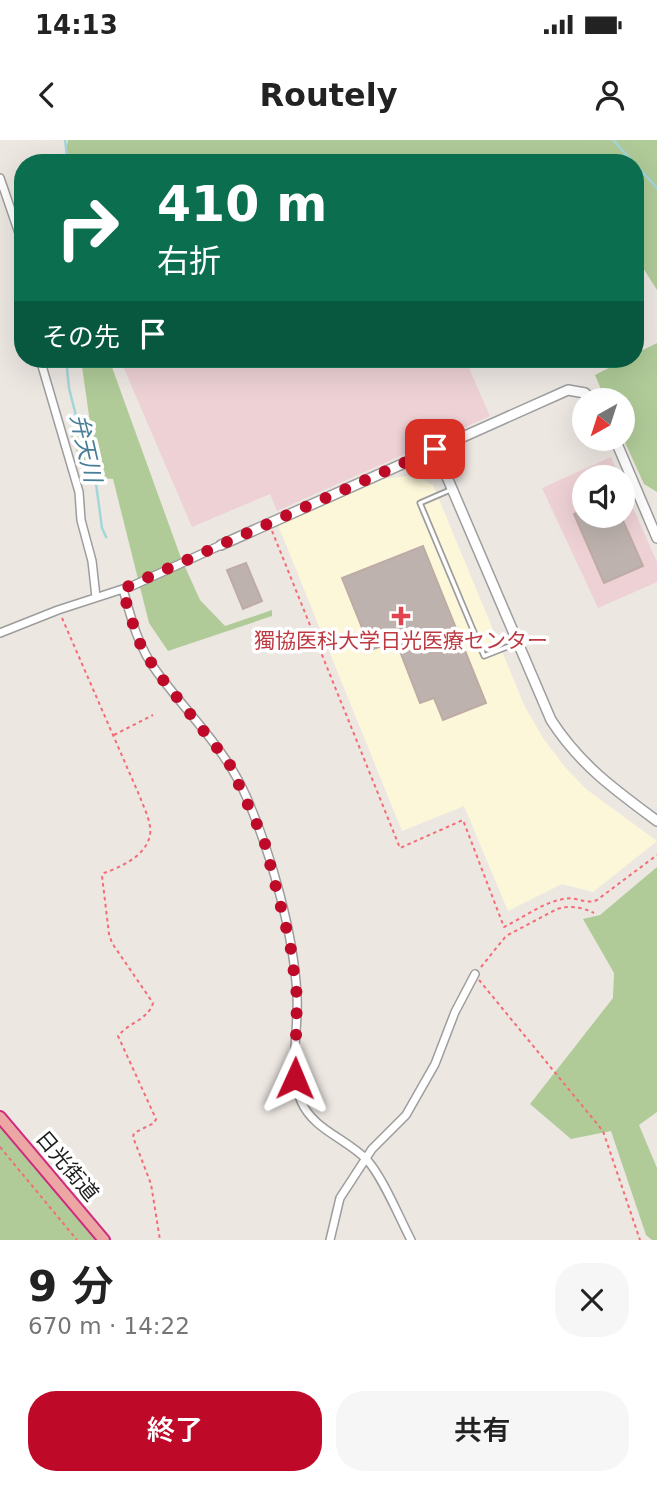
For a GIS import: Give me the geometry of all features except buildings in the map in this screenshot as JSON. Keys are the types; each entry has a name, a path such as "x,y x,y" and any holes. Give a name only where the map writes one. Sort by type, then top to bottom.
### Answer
{"highway":[{"name":"日光街道","path":"0,1117 104,1240"}],"street":[{"path":"0,178 14,219"},
{"path":"43,368 79,492 80,520 92,561 96,597"},
{"path":"0,633 122,589 568,390 572,391"},
{"path":"435,449 551,720 564,740 592,771 657,821"},
{"path":"621,452 657,538"},
{"path":"122,589 138,640 156,671 229,763 264,840 290,943 297,996 295,1078 302,1102 313,1119 365,1159 376,1174 411,1240"},
{"path":"330,1240 340,1198 372,1149 406,1115 435,1064 455,1012 475,974"}],"lane":[{"path":"452,489 421,503 484,656 517,643"}],"path":[{"path":"269,523 400,848 463,820 504,927 548,904 564,899 585,902 597,900 657,855"},
{"path":"58,610 140,797 149,827 150,836 142,851 127,863 102,876 112,943 153,1003 150,1012 118,1036 156,1119 154,1123 134,1133 133,1137 151,1184 160,1240"},
{"path":"113,736 153,715"},
{"path":"593,913 582,908 565,906 557,909 506,936 475,974 603,1131 640,1240"},
{"path":"0,1147 77,1240"}],"shaded area":[{"path":"124,368 469,368 490,416 277,511 270,494 192,527"},
{"path":"611,457 614,465 593,465"},
{"path":"572,475 572,528 635,528 635,512 657,562 657,582 598,608 542,488"},
{"name":"獨協医科大学日光医療センター","path":"407,476 420,478 433,485 525,707 543,738 586,789 657,841 593,892 562,884 508,911 464,806 402,831 278,525 384,479"}],"green space":[{"path":"68,140 657,140 657,290 644,269 644,154 66,154"},
{"path":"657,343 657,492 644,484 629,452 635,452 635,388 600,388 595,375 609,368 644,368 644,350"},
{"path":"82,368 112,368 181,558 200,600 225,626 272,610 272,616 168,651 149,623 113,479 86,477 70,433 91,430"},
{"path":"657,867 657,1112 639,1125 657,1168 657,1240 652,1240 646,1235 611,1131 571,1139 530,1104 613,998 614,973 583,919 600,915"},
{"path":"0,1127 96,1240 0,1240"}],"waterway":[{"name":"弁天川","path":"65,140 67,154"},
{"path":"613,140 626,154"},
{"path":"644,174 657,188"},
{"name":"弁天川","path":"67,368 81,436 95,476 102,528 106,537"}],"place":[{"name":"獨協医科大学日光医療センター","path":"401,616"}],"route":[{"path":"295,1078 297,996 290,943 264,840 245,793 229,763 156,671 138,640 122,589 435,449"}]}
